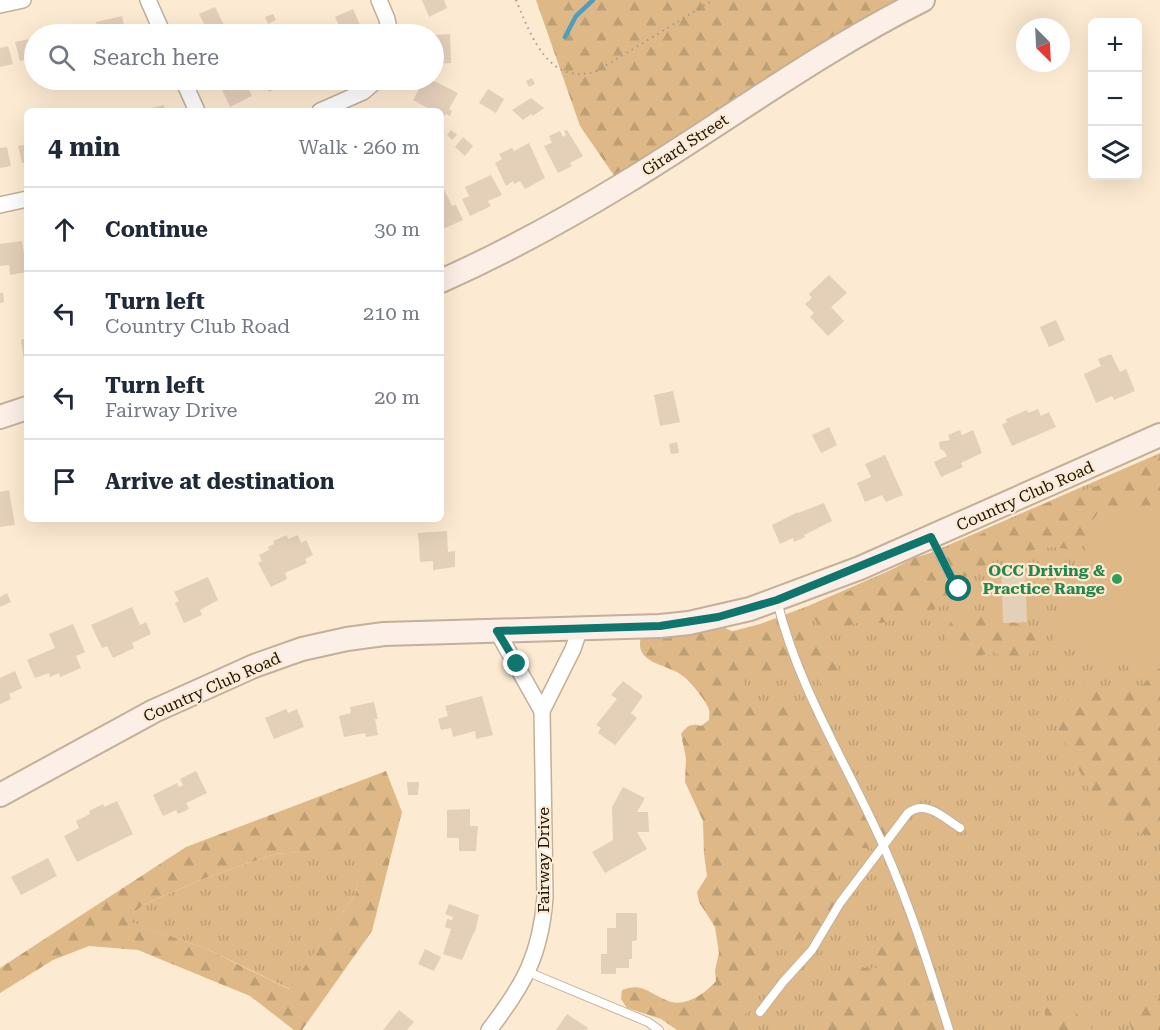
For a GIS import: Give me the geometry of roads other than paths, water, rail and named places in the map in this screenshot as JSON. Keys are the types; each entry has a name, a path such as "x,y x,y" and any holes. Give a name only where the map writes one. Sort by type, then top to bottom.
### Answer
{"street":[{"path":"0,5 23,0"},
{"path":"148,0 159,24"},
{"path":"379,0 388,24"},
{"name":"Girard Street","path":"444,280 518,244 589,205 812,64 895,14 923,0"},
{"path":"188,90 196,108"},
{"path":"327,108 365,90"},
{"path":"0,205 24,200"},
{"path":"0,417 24,409"},
{"name":"Country Club Road","path":"0,795 154,711 254,666 302,649 384,634 689,623 750,609 931,537 1160,435"},
{"name":"Fairway Drive","path":"489,1030 510,1004 528,972 543,920 545,897 542,711 573,649 580,628"},
{"name":"Fairway Drive","path":"497,631 542,711"}],"lane":[{"path":"931,537 959,589"},
{"path":"777,600 784,631 806,689 884,846 916,925 949,1030"},
{"path":"760,1012 787,977 812,950 840,903 908,813 917,808 932,810 960,828"},
{"path":"528,972 648,1022 659,1030"}],"waterway":[{"path":"565,37 576,16 593,0"}],"place":[{"name":"OCC Driving & Practice Range","path":"1117,579"}]}
